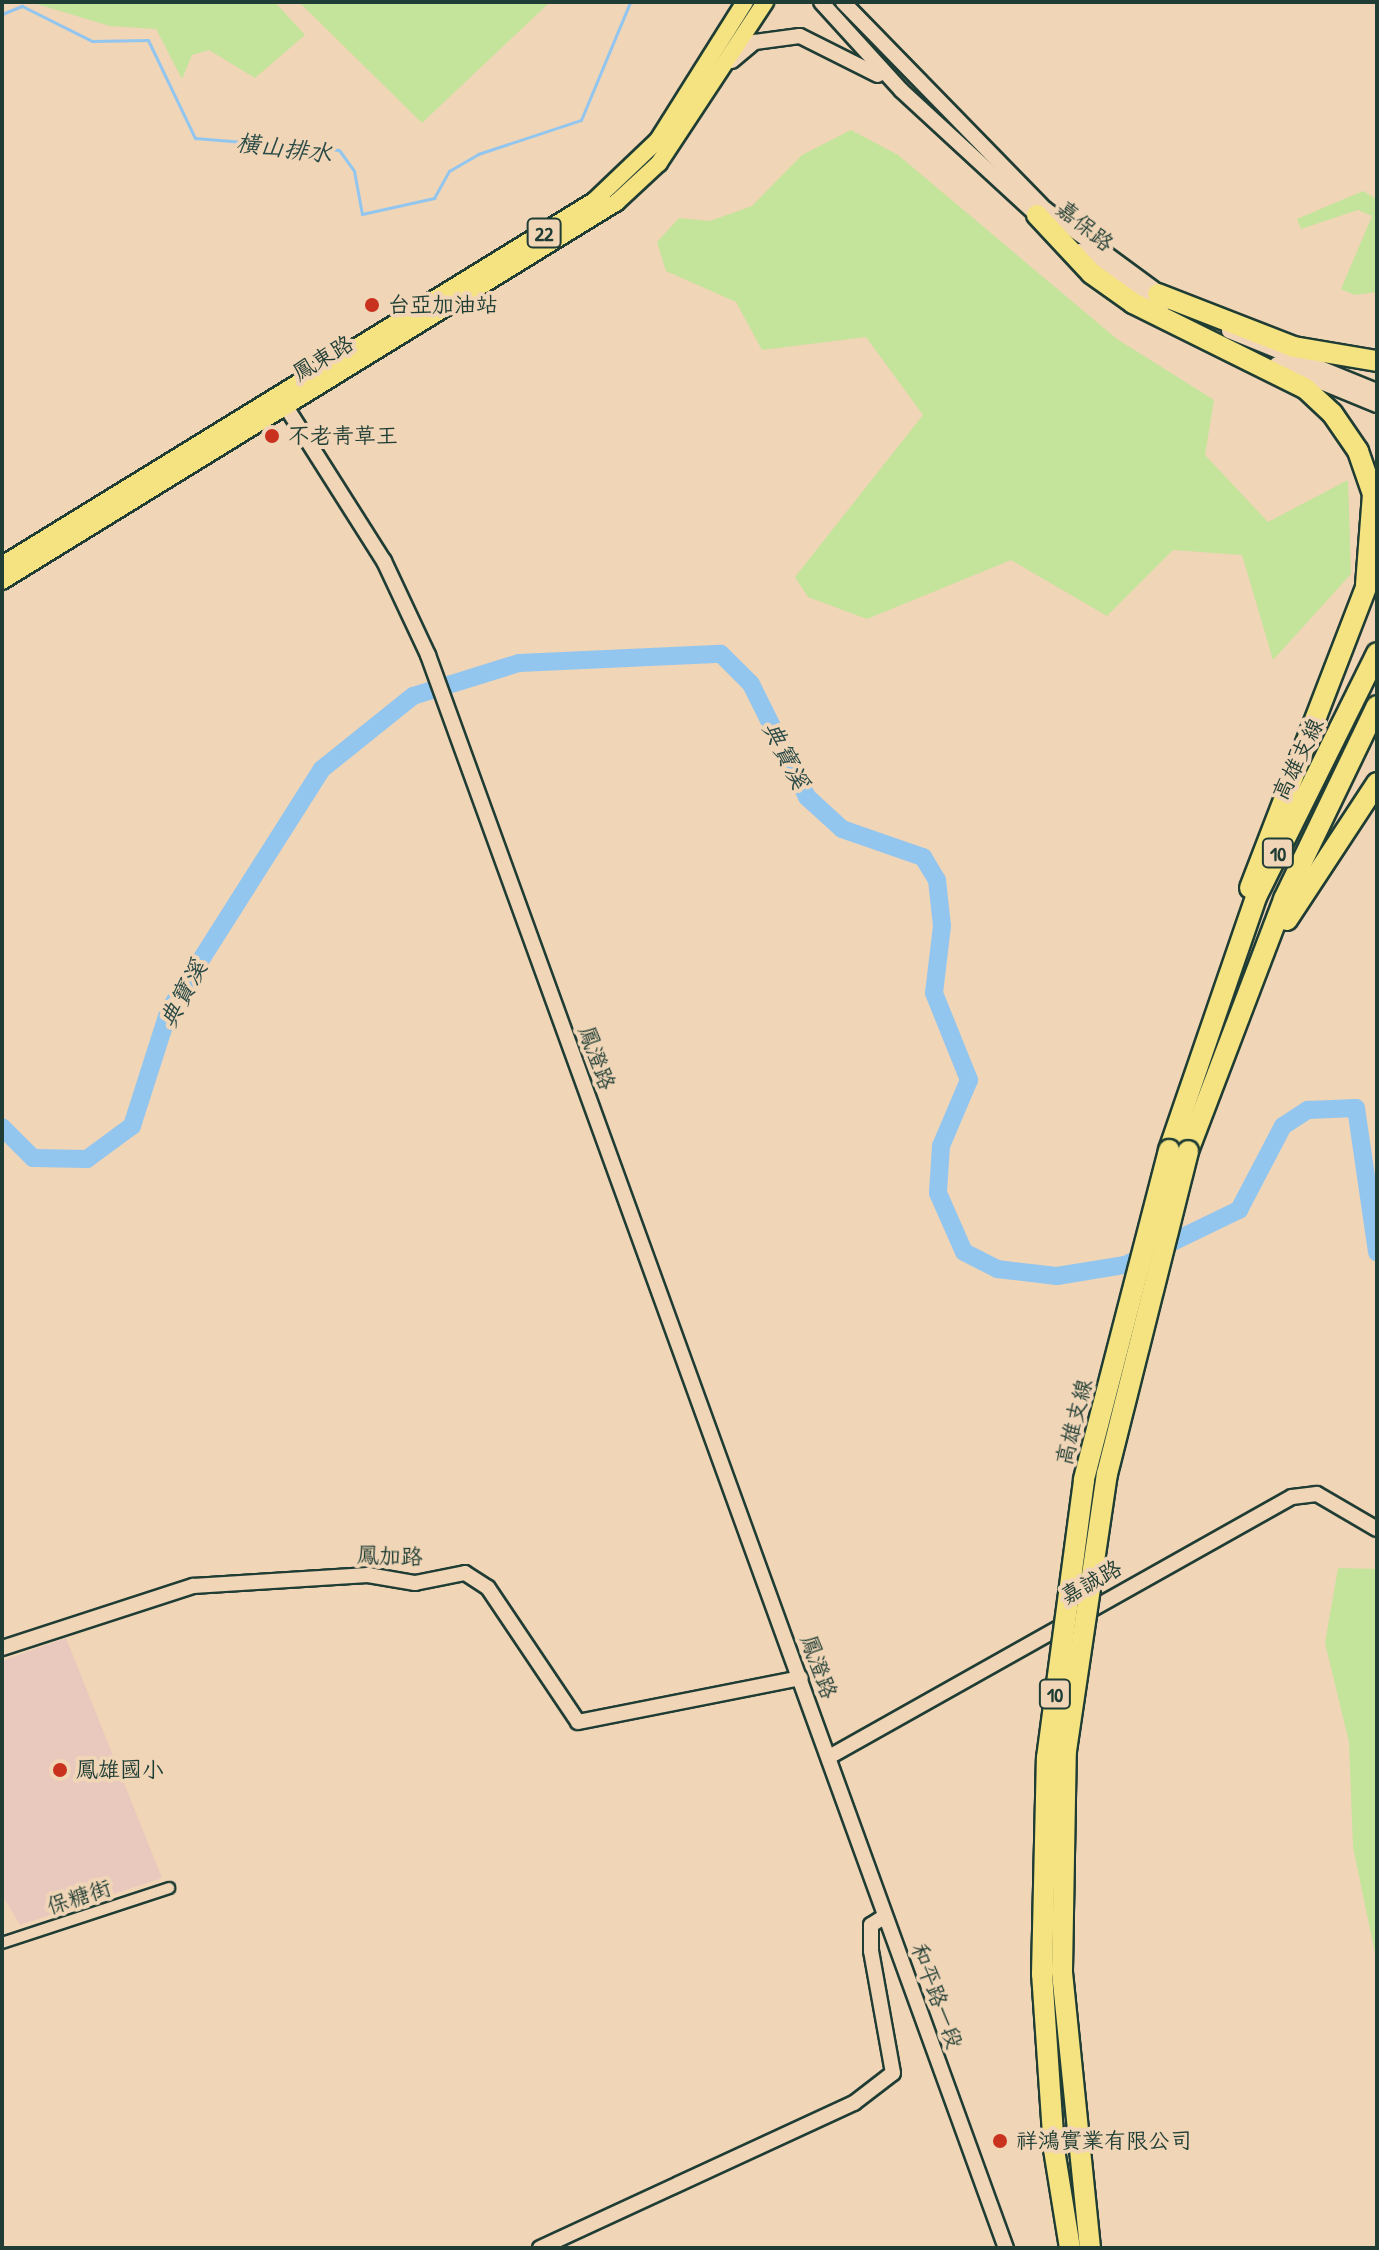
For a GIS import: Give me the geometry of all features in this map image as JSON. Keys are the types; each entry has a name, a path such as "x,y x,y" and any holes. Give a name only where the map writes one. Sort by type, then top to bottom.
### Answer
{"highway":[{"path":"1037,215 1091,273 1133,303 1284,377 1332,413 1358,451 1373,494 1366,586"},
{"path":"1158,294 1294,347 1377,361"},
{"path":"1199,1061 1259,859 1377,562"},
{"name":"高雄支線","path":"1090,2248 1062,1970 1066,1751 1107,1474 1199,1061 1257,895 1377,653"},
{"name":"高雄支線","path":"1070,2248 1054,2149 1042,1974 1047,1758 1084,1479 1178,1151 1377,706"},
{"path":"1258,968 1377,783"}],"main road":[{"name":"鳳東路","path":"526,252 632,168 745,2"},
{"name":"鳳東路","path":"2,565 282,401 642,179 713,87 765,2"},
{"name":"鳳東路","path":"2,581 282,401"}],"street":[{"name":"嘉保路","path":"821,2 901,90 1037,215 1174,316 1377,405"},
{"name":"嘉保路","path":"845,2 857,18 1045,209 1158,294 1262,347 1377,391"},
{"path":"713,87 746,47 789,35 823,43 901,90"},
{"name":"鳳澄路","path":"282,401 384,561 428,655 829,1757"},
{"name":"嘉誠路","path":"829,1757 1292,1497 1317,1494 1377,1529"},
{"name":"鳳加路","path":"2,1648 193,1586 368,1575 415,1583 465,1573 488,1588 578,1722 801,1678"},
{"name":"和平路一段","path":"829,1757 884,1917 1006,2248"},
{"name":"保糖街","path":"2,1943 169,1888"},
{"path":"540,2248 854,2103 893,2073 871,1951 871,1925 884,1917"}],"shaded area":[{"name":"鳳雄國小","path":"66,1638 162,1878 20,1925 2,1895 2,1661"}],"green space":[{"path":"30,2 275,2 305,35 255,78 209,50 192,55 182,79 156,29 110,26"},
{"path":"299,2 550,2 422,123"},
{"path":"851,130 898,155 1117,339 1214,400 1205,455 1268,522 1348,480 1351,574 1273,660 1242,555 1173,550 1107,616 1011,560 867,619 808,597 795,577 923,415 866,337 762,350 736,302 666,271 657,242 679,218 710,221 752,206 802,155"},
{"path":"1363,191 1377,199 1377,292 1354,295 1341,289 1372,216 1358,210 1301,229 1297,219"},
{"path":"1338,1568 1377,1569 1377,1963 1353,1847 1349,1742 1325,1643"}],"waterway":[{"name":"橫山排水","path":"2,14 22,6 92,41 148,40 195,138 339,150 354,171 362,214 434,198 449,171 478,154 581,120 630,2"},
{"name":"典寶溪","path":"2,1127 33,1158 87,1159 132,1126 169,1010 322,769 413,696 519,663 721,654 751,684 807,797 842,829 923,857 937,880 942,926 934,993 969,1080 941,1146 938,1193 964,1252 997,1269 1057,1276 1125,1265 1239,1210 1283,1126 1308,1110 1356,1108 1377,1252"}],"place":[{"name":"台亞加油站","path":"372,305"},
{"name":"不老青草王","path":"272,436"},
{"name":"鳳雄國小","path":"60,1770"},
{"name":"祥鴻實業有限公司","path":"1000,2141"}]}
